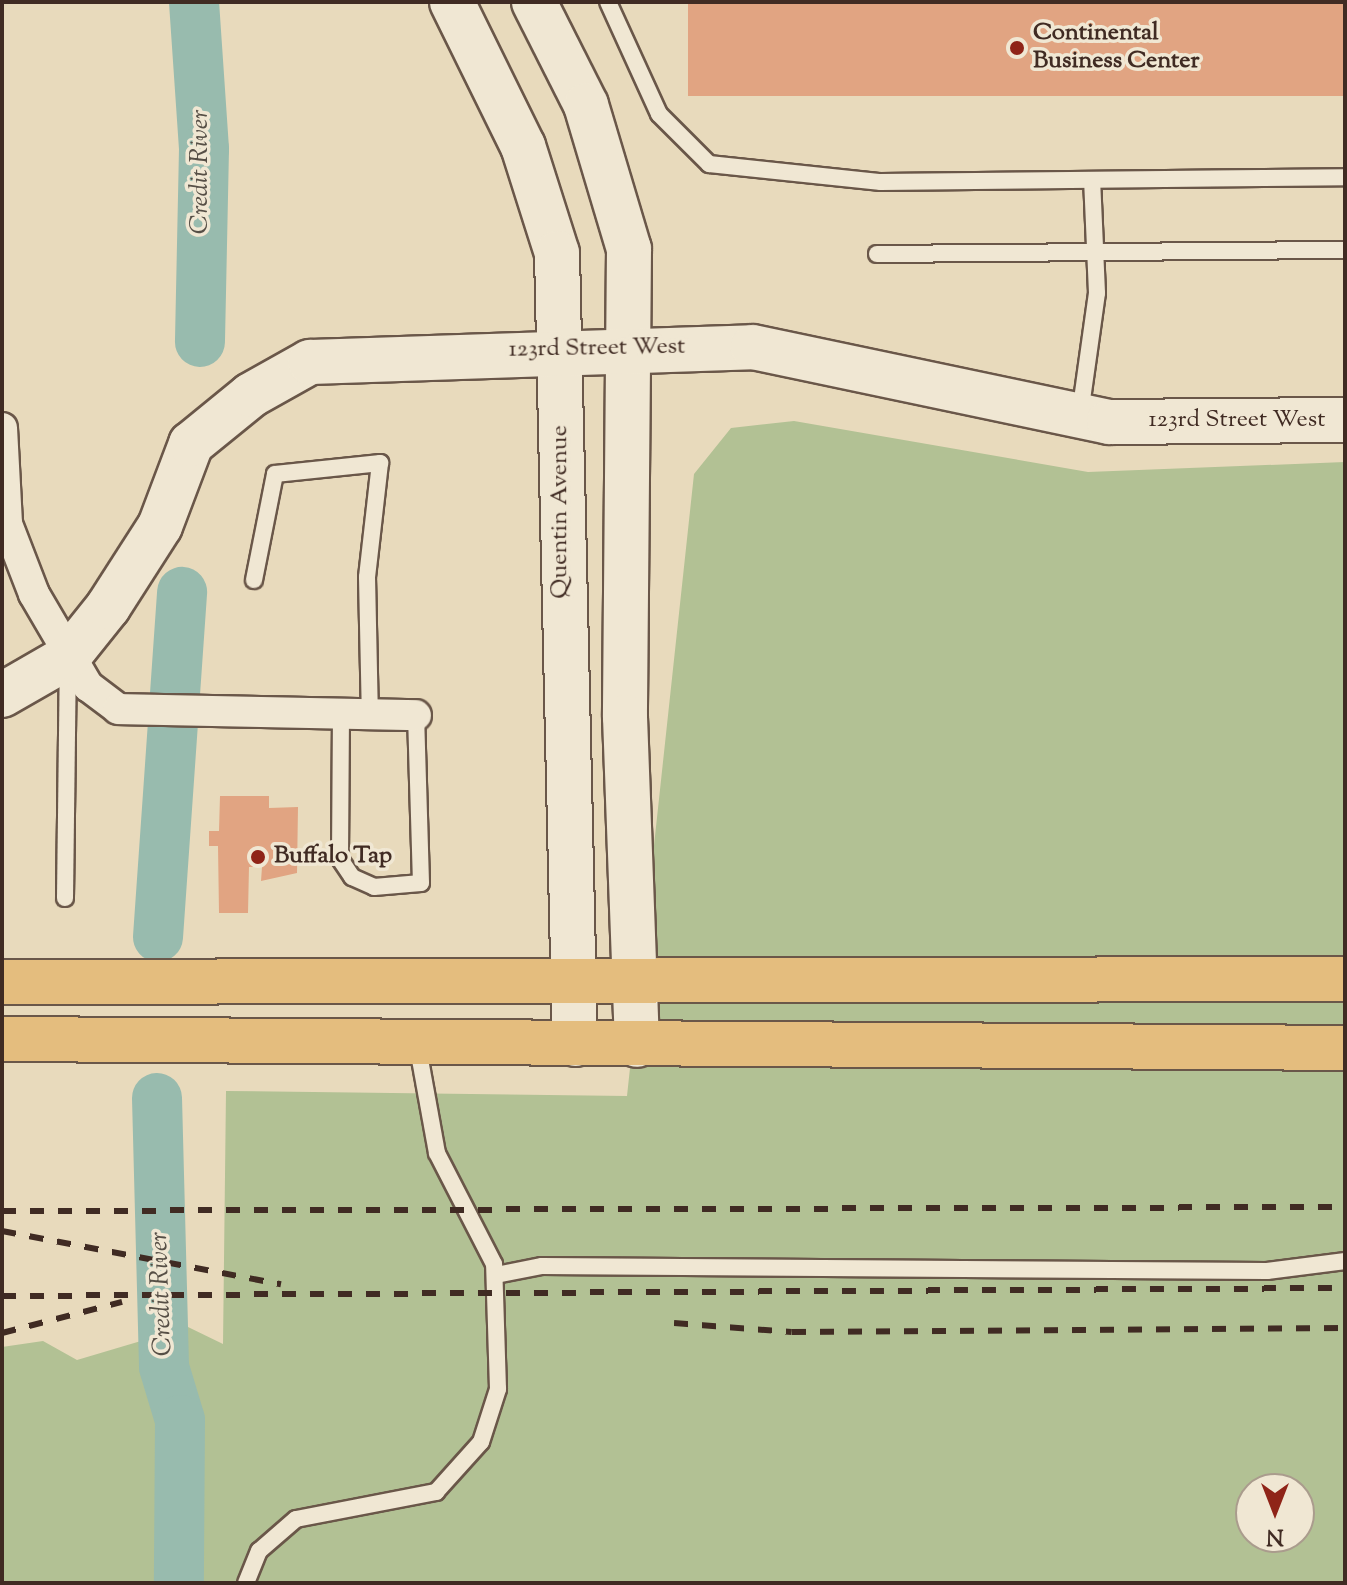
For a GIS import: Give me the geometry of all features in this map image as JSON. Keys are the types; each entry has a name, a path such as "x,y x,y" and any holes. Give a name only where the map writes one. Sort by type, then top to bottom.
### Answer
{"highway":[{"path":"2,982 570,977 1345,979"},
{"path":"2,1039 1345,1048"}],"street":[{"name":"Quentin Avenue","path":"452,2 523,146 557,253 570,977 575,1044"},
{"path":"534,2 586,105 629,249 625,717 637,1045"},
{"name":"123rd Street West","path":"2,695 68,657 160,526 191,444 251,395 310,362 560,348 753,347 1109,422 1345,420"},
{"path":"2,428 7,524 68,657 88,686 118,709 416,715"}],"lane":[{"path":"608,2 659,114 709,164 881,182 1345,177"},
{"path":"1079,415 1097,293 1092,180"},
{"path":"877,254 1345,250"},
{"path":"254,580 275,474 380,463 340,859 352,877 374,887 421,883 416,715"},
{"path":"65,898 68,657"},
{"path":"246,1583 259,1551 282,1525 317,1512 381,1508 436,1492 466,1466 498,1389 496,1275 437,1153 417,1042"},
{"path":"496,1275 542,1266 1267,1271 1345,1261"}],"green space":[{"path":"794,421 1088,472 1345,462 1345,1583 2,1583 2,1347 43,1341 77,1360 188,1327 223,1344 226,1091 627,1096 694,474 731,428"}],"building":[{"name":"Continental Business Center","path":"688,2 1345,2 1345,96 688,96"},
{"name":"Buffalo Tap","path":"220,796 269,796 269,808 298,807 297,873 261,881 262,867 249,867 248,913 219,913 218,846 209,846 209,831 219,831"}],"waterway":[{"name":"Credit River","path":"194,2 204,149 200,342"},
{"name":"Credit River","path":"158,937 182,592"},
{"name":"Credit River","path":"157,1098 164,1367 180,1420 179,1583"}],"railway":[{"path":"2,1211 1345,1207"},
{"path":"2,1231 281,1284"},
{"path":"2,1296 1345,1288"},
{"path":"2,1333 122,1302"},
{"path":"674,1323 792,1332 1345,1328"}],"place":[{"name":"Continental Business Center","path":"1017,48"},
{"name":"Buffalo Tap","path":"258,857"}]}
